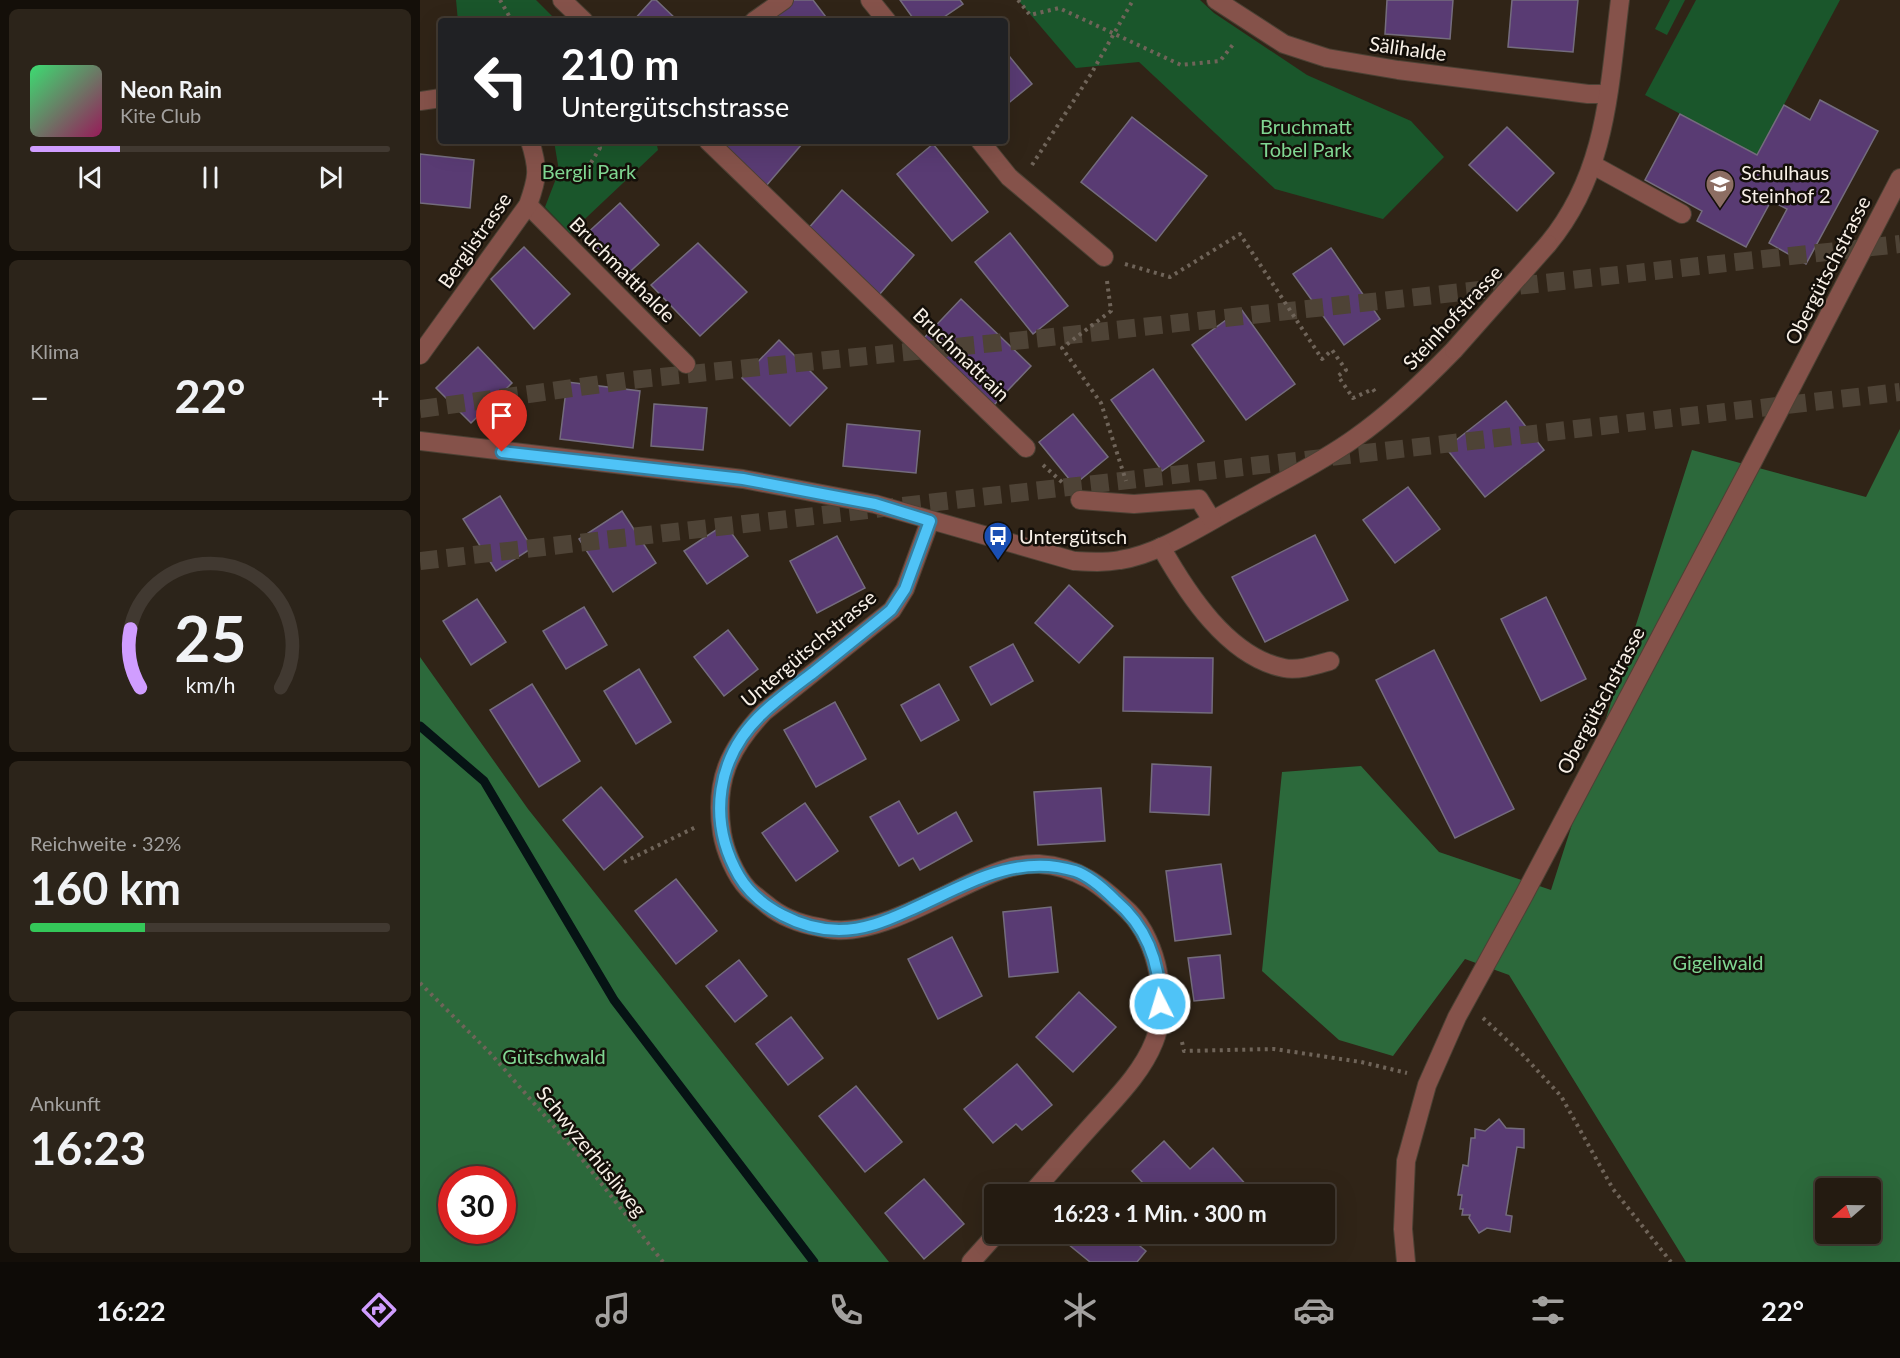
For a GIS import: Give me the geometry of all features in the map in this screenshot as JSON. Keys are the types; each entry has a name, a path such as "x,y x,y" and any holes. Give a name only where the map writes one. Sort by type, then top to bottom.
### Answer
{"street":[{"path":"562,0 581,18"},
{"path":"758,18 784,0"},
{"path":"870,0 885,18"},
{"name":"Sälihalde","path":"1215,0 1284,44 1327,58 1398,70 1588,94 1608,94"},
{"name":"Steinhofstrasse","path":"930,521 1074,561 1099,563 1122,560 1161,547 1354,439 1389,412 1454,350 1564,225 1593,165 1608,94 1620,0"},
{"path":"420,101 438,98"},
{"name":"Berglistrasse","path":"420,355 528,205 537,177 537,162 531,144"},
{"name":"Bruchmattrain","path":"711,144 1026,447"},
{"path":"982,144 1018,186 1104,257"},
{"path":"1593,165 1682,214"},
{"name":"Obergütschstrasse","path":"1406,1262 1403,1229 1406,1161 1426,1085 1458,1017 1752,463 1900,178"},
{"name":"Bruchmatthalde","path":"528,205 686,364"},
{"path":"420,441 743,479 875,504 930,521"},
{"path":"1080,500 1134,504 1198,499 1212,520"},
{"name":"Untergütschstrasse","path":"930,521 905,589 891,610 764,712 735,747 724,771 719,805 723,836 732,863 746,887 773,910 806,925 837,930 856,929 880,923 1001,869 1038,864 1076,871 1099,885 1132,915 1146,938 1157,967 1160,1020 1155,1041 1149,1054 1124,1089 1040,1184"},
{"path":"1161,547 1181,582 1218,627 1246,653 1261,661 1286,668 1311,666 1330,661"},
{"path":"971,1262 987,1244"}],"path":[{"path":"500,0 510,18"},
{"path":"1018,0 1030,15 1059,8 1181,65 1220,61 1238,39"},
{"path":"1018,186 1090,74 1133,0"},
{"path":"557,178 584,174 600,148 597,144"},
{"path":"1118,453 1101,403 1062,348 1111,310 1104,257 1152,274 1170,277 1240,234 1322,359 1332,350 1346,370 1338,376 1353,398 1373,389 1389,412"},
{"path":"1026,447 1080,500"},
{"path":"624,862 695,826"},
{"name":"Schwyzerhüsliweg","path":"420,983 491,1054 578,1154 663,1262"},
{"path":"1478,1014 1523,1055 1561,1096 1613,1189 1671,1262"},
{"path":"1179,1037 1184,1051 1274,1049 1361,1062 1408,1073"}],"green space":[{"path":"456,0 536,0 554,18 458,18"},
{"name":"Bruchmatt Tobel Park","path":"1018,0 1200,0 1214,13 1307,75 1411,121 1444,157 1383,219 1275,189 1139,62 1076,68"},
{"path":"1670,0 1685,0 1667,35 1655,29"},
{"path":"1696,0 1840,0 1757,155 1645,95"},
{"name":"Bergli Park","path":"554,144 657,144 658,150 570,233 545,207 559,171"},
{"name":"Gigeliwald","path":"1900,429 1900,1262 1686,1262 1509,975 1465,959 1393,1056 1339,1040 1262,971 1282,772 1361,766 1439,852 1551,890 1692,450 1866,497"},
{"name":"Gütschwald","path":"420,657 528,809 889,1262 420,1262"}],"building":[{"path":"652,0 656,0 675,18 636,18"},
{"path":"793,0 813,0 827,18 770,18"},
{"path":"900,0 960,0 963,4 942,18 913,18"},
{"path":"1387,0 1453,0 1450,39 1385,34"},
{"path":"1512,0 1578,0 1573,52 1508,47"},
{"path":"1008,55 1032,84 1008,104"},
{"path":"1820,100 1878,131 1806,264 1769,243 1787,209 1771,201 1746,247 1697,221 1702,211 1645,180 1680,114 1757,155 1784,105 1810,120"},
{"path":"1132,117 1207,176 1156,241 1081,182"},
{"path":"1507,127 1554,173 1517,211 1469,165"},
{"path":"717,144 802,144 766,186"},
{"path":"933,144 988,212 952,241 897,174"},
{"path":"420,154 474,160 470,208 420,203"},
{"path":"842,190 914,255 879,295 807,230"},
{"path":"620,203 659,245 622,279 583,237"},
{"path":"1010,233 1068,306 1033,334 975,262"},
{"path":"698,243 747,292 700,336 651,285"},
{"path":"524,247 570,294 534,329 491,279"},
{"path":"1331,248 1380,319 1344,345 1293,274"},
{"path":"961,299 1031,366 994,405 924,338"},
{"path":"1241,309 1295,384 1246,420 1192,345"},
{"path":"779,340 827,388 790,426 742,378"},
{"path":"478,347 512,383 471,423 436,388"},
{"path":"1153,369 1204,441 1162,471 1111,400"},
{"path":"567,382 640,391 633,448 560,439"},
{"path":"1506,401 1544,450 1485,497 1446,448"},
{"path":"654,404 707,408 703,450 651,446"},
{"path":"1073,414 1108,457 1074,485 1039,442"},
{"path":"847,424 920,431 916,473 843,466"},
{"path":"1408,487 1440,529 1395,563 1363,520"},
{"path":"500,496 532,548 496,571 463,519"},
{"path":"622,511 656,563 613,592 579,539"},
{"path":"725,524 748,556 707,584 684,551"},
{"path":"1315,535 1348,600 1265,642 1232,577"},
{"path":"837,536 865,588 817,613 790,561"},
{"path":"1069,585 1113,626 1079,663 1035,623"},
{"path":"1546,597 1586,679 1541,701 1501,619"},
{"path":"477,599 506,642 471,665 443,621"},
{"path":"584,607 607,645 566,669 543,631"},
{"path":"728,630 758,669 724,696 694,657"},
{"path":"1013,644 1033,681 991,705 970,667"},
{"path":"1434,650 1514,809 1455,838 1376,680"},
{"path":"1124,657 1213,658 1212,713 1123,711"},
{"path":"639,669 671,722 636,744 604,691"},
{"path":"532,684 580,761 539,787 490,710"},
{"path":"939,684 959,720 921,741 901,705"},
{"path":"835,702 866,759 816,787 784,730"},
{"path":"1152,764 1211,767 1209,815 1150,812"},
{"path":"601,787 643,837 604,870 563,820"},
{"path":"1101,788 1105,841 1038,845 1034,792"},
{"path":"899,801 918,834 956,812 972,841 920,870 913,858 899,866 870,817"},
{"path":"805,803 838,851 796,881 762,833"},
{"path":"1221,864 1231,934 1175,941 1166,871"},
{"path":"676,879 717,931 676,964 635,911"},
{"path":"1051,907 1058,972 1009,977 1003,912"},
{"path":"952,937 982,996 938,1019 908,959"},
{"path":"1220,955 1224,998 1194,1001 1188,958"},
{"path":"739,960 767,996 735,1022 706,986"},
{"path":"1079,992 1116,1027 1073,1072 1036,1037"},
{"path":"791,1017 823,1058 788,1085 756,1044"},
{"path":"1017,1064 1052,1105 1022,1130 1016,1124 993,1143 964,1109"},
{"path":"856,1086 902,1142 865,1172 819,1116"},
{"path":"1499,1119 1506,1128 1524,1129 1524,1148 1517,1147 1506,1215 1512,1216 1510,1232 1487,1228 1479,1233 1469,1218 1470,1215 1462,1215 1463,1209 1460,1209 1462,1195 1458,1195 1463,1165 1468,1166 1471,1138 1475,1138 1475,1129 1485,1131"},
{"path":"1164,1141 1190,1169 1213,1148 1245,1184 1144,1184 1132,1171"},
{"path":"924,1179 964,1224 924,1259 885,1213"},
{"path":"1068,1244 1137,1244 1146,1251 1137,1262 1090,1262"}],"waterway":[{"path":"420,726 484,781 614,1000 814,1262"}],"tunnel":[{"path":"420,409 631,380 1024,340 1900,244"},
{"path":"420,561 1900,392"}],"place":[{"name":"Schulhaus Steinhof 2","path":"1720,210"},
{"name":"Untergütsch","path":"998,562"}],"route":[{"path":"502,452 743,479 875,504 930,521 905,589 891,610 764,712 735,747 724,771 719,805 723,836 732,863 746,887 773,910 806,925 837,930 856,929 880,923 1001,869 1038,864 1076,871 1099,885 1132,915 1140,926 1157,967 1160,1004"}]}
